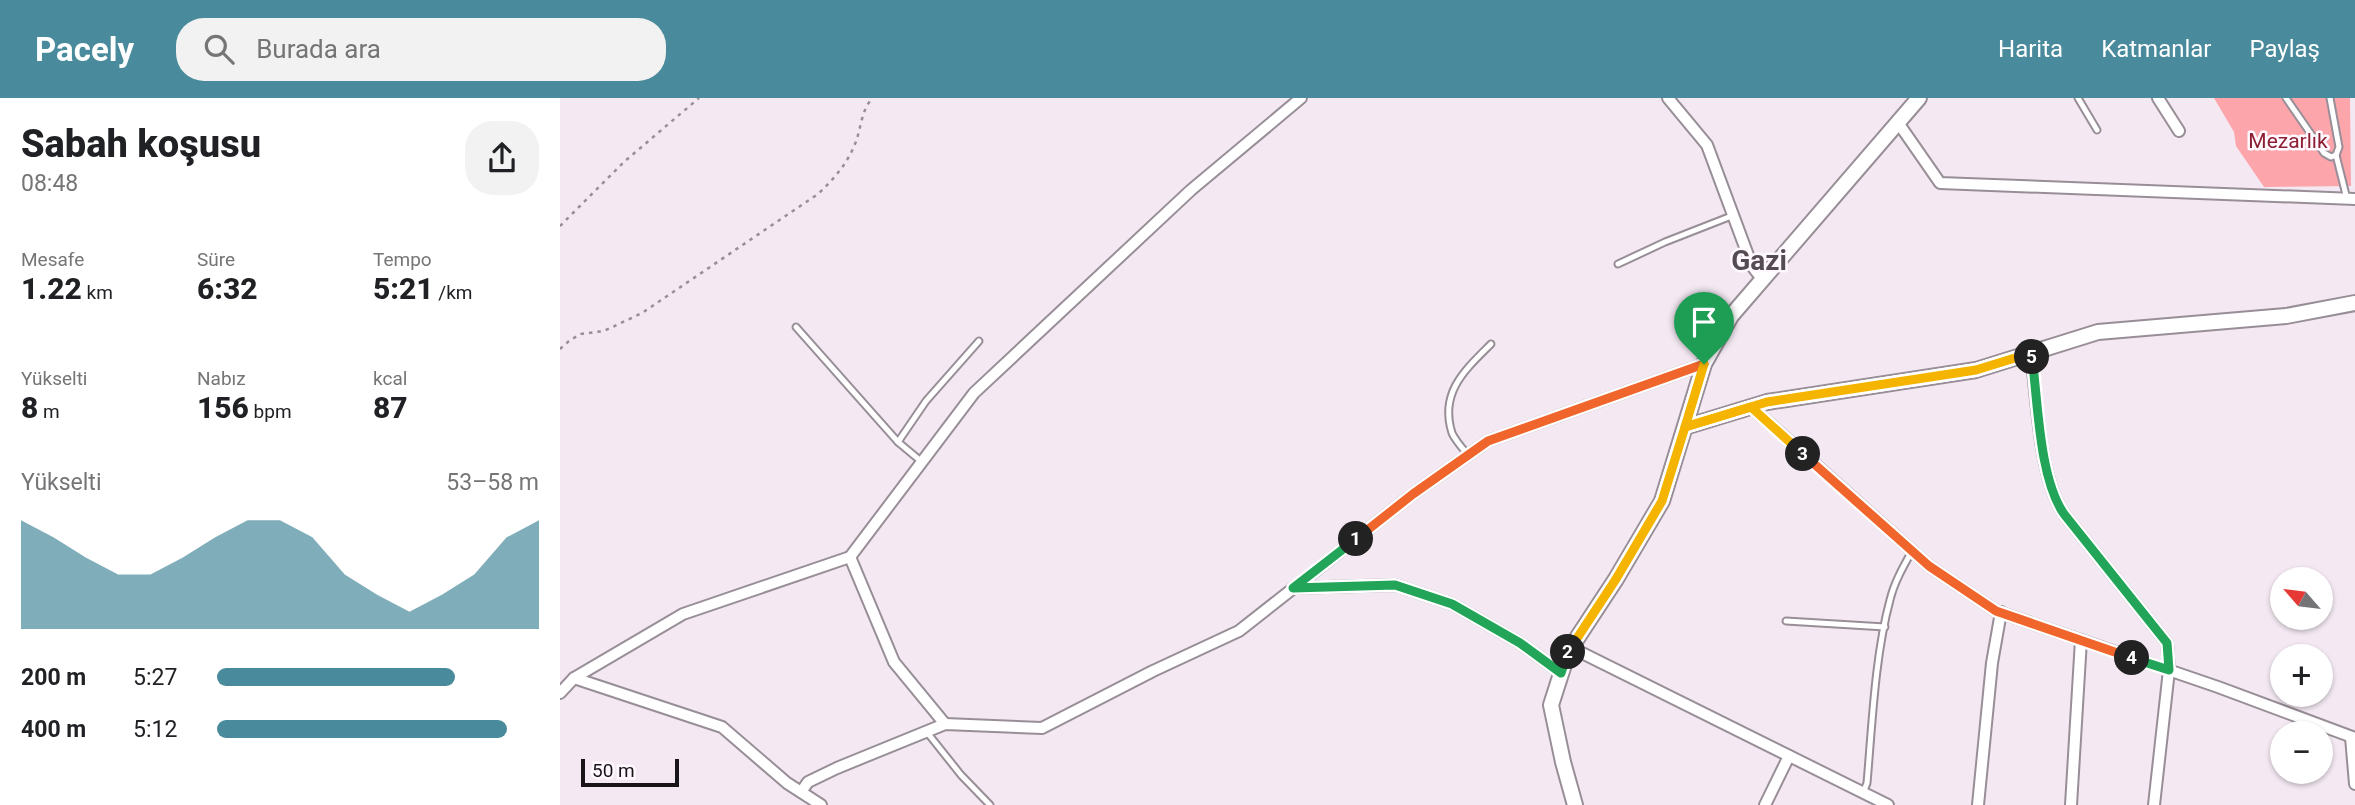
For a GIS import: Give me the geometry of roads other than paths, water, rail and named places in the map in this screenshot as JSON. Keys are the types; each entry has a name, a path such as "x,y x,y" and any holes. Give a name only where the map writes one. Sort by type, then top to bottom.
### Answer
{"street":[{"path":"560,693 574,678 683,614 850,558 974,393 1191,190 1301,98"},
{"path":"1668,98 1707,145 1752,266 1762,279"},
{"path":"1575,805 1551,705 1570,648 1616,579 1662,501 1704,364 1731,316 1919,98"},
{"path":"2158,98 2179,131"},
{"path":"1899,124 1940,183 2351,199"},
{"path":"1685,427 1767,402 1976,370 2098,332 2286,316 2355,303"},
{"path":"2031,353 2046,472 2052,494 2064,514 2167,643 2169,670 2154,805"},
{"path":"801,792 808,782 945,724 1042,728 1153,671 1239,631 1413,494 1488,441 1704,364"},
{"path":"1751,407 1929,566 2001,612 2353,738 2355,784"},
{"path":"850,558 894,662 945,724"},
{"path":"1293,588 1395,585 1452,604 1520,643 1561,673"},
{"path":"1978,805 1992,663 2001,612"},
{"path":"2071,805 2081,640"},
{"path":"1570,648 1888,805"},
{"path":"574,678 722,727 787,783 821,805"},
{"path":"1765,805 1789,756"}],"lane":[{"path":"2078,98 2097,130"},
{"path":"2286,98 2324,153 2331,157 2336,155"},
{"path":"2330,98 2339,147 2336,155 2351,199"},
{"path":"1618,264 1734,215"},
{"path":"796,327 898,442 922,462"},
{"path":"898,442 934,391 979,341"},
{"path":"1468,455 1452,434 1451,396 1460,376 1491,344"},
{"path":"1863,793 1867,783 1871,730 1890,600 1912,551"},
{"path":"1786,621 1885,627"},
{"path":"926,730 961,775 990,805"}],"district":[{"name":"Gazi","path":"1759,260"}],"park label":[{"name":"Mezarlık","path":"2288,141"}]}
